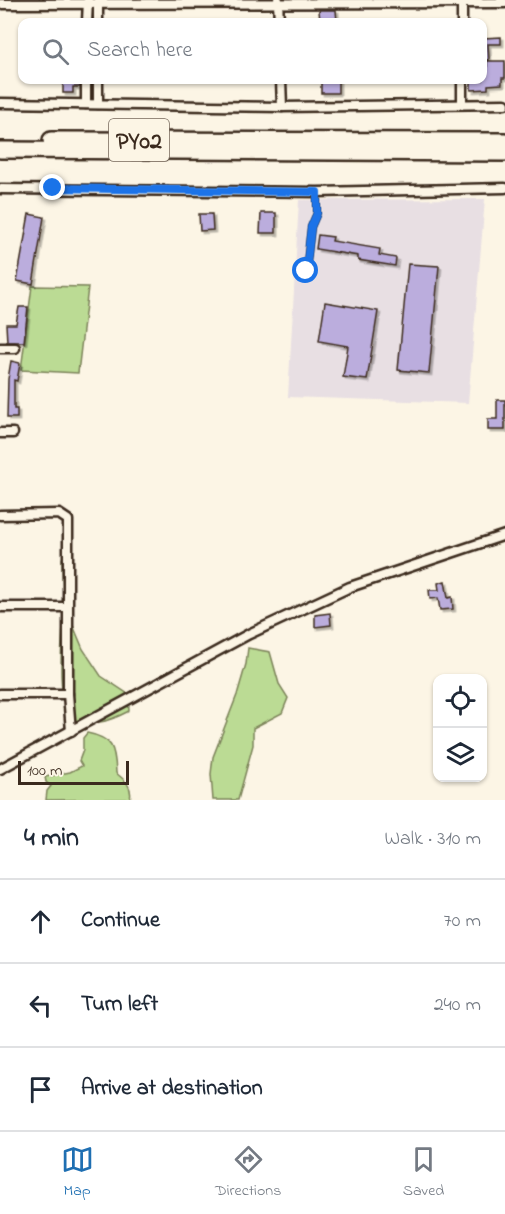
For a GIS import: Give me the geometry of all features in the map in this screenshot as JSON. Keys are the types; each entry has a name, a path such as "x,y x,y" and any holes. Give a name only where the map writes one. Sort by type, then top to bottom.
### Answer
{"highway":[{"name":"PY02","path":"0,140 505,141"},
{"name":"PY02","path":"0,150 505,153"}],"street":[{"path":"87,18 88,2"},
{"path":"0,4 88,2 505,3"},
{"path":"98,2 98,18"},
{"path":"279,2 279,18"},
{"path":"462,2 462,18"},
{"path":"86,84 86,104"},
{"path":"98,84 99,104"},
{"path":"281,84 282,107"},
{"path":"462,84 462,103"},
{"path":"0,103 282,107 505,104"},
{"path":"0,189 317,192 505,188"},
{"path":"0,348 15,348"},
{"path":"0,433 13,433"},
{"path":"0,515 59,514 68,520 68,694 71,730"},
{"path":"0,769 249,634 350,587 505,535"},
{"path":"0,607 67,607"},
{"path":"0,694 68,694"}],"lane":[{"path":"306,271 311,227 317,213 317,192"}],"shaded area":[{"path":"485,199 468,403 288,397 299,200"}],"green space":[{"path":"32,286 88,287 78,373 21,370"},
{"path":"62,559 73,570 69,602 70,618 83,649 101,676 128,694 129,711 106,721 93,723 68,719 65,708 61,673"},
{"path":"248,648 270,652 279,684 288,698 282,713 253,728 253,745 238,800 213,800 211,774 213,757 237,695"},
{"path":"87,733 102,738 111,746 115,757 116,773 129,787 130,799 46,800 47,791 51,786 46,782 45,777 70,772 82,766 79,761 83,750 83,738"}],"building":[{"path":"319,10 336,10 337,18 320,18"},
{"path":"501,37 501,44 488,44 489,60 487,60 487,38"},
{"path":"487,61 505,61 505,78 502,78 502,84 488,85 488,89 471,90 471,84 487,84"},
{"path":"63,84 80,84 80,87 73,87 73,93 63,93"},
{"path":"321,84 338,84 338,93 321,93"},
{"path":"261,213 276,213 276,233 260,233"},
{"path":"29,214 44,217 33,284 17,281"},
{"path":"199,214 212,214 213,230 200,231"},
{"path":"318,235 333,237 332,241 380,249 379,255 396,258 395,266 358,260 358,256 316,249"},
{"path":"408,264 439,266 429,373 398,370"},
{"path":"325,302 378,311 367,380 343,377 348,346 319,341"},
{"path":"19,307 28,307 24,342 7,342 6,324 16,324"},
{"path":"11,361 20,363 17,381 14,380 14,409 17,409 17,418 7,418"},
{"path":"497,400 505,400 505,430 488,430 488,419 497,419"},
{"path":"445,581 448,598 452,597 453,609 440,610 438,598 430,599 429,590 439,590 438,583"},
{"path":"330,613 331,625 315,627 315,615"}],"route":[{"path":"53,188 317,192 317,213 311,227 306,271"}]}
